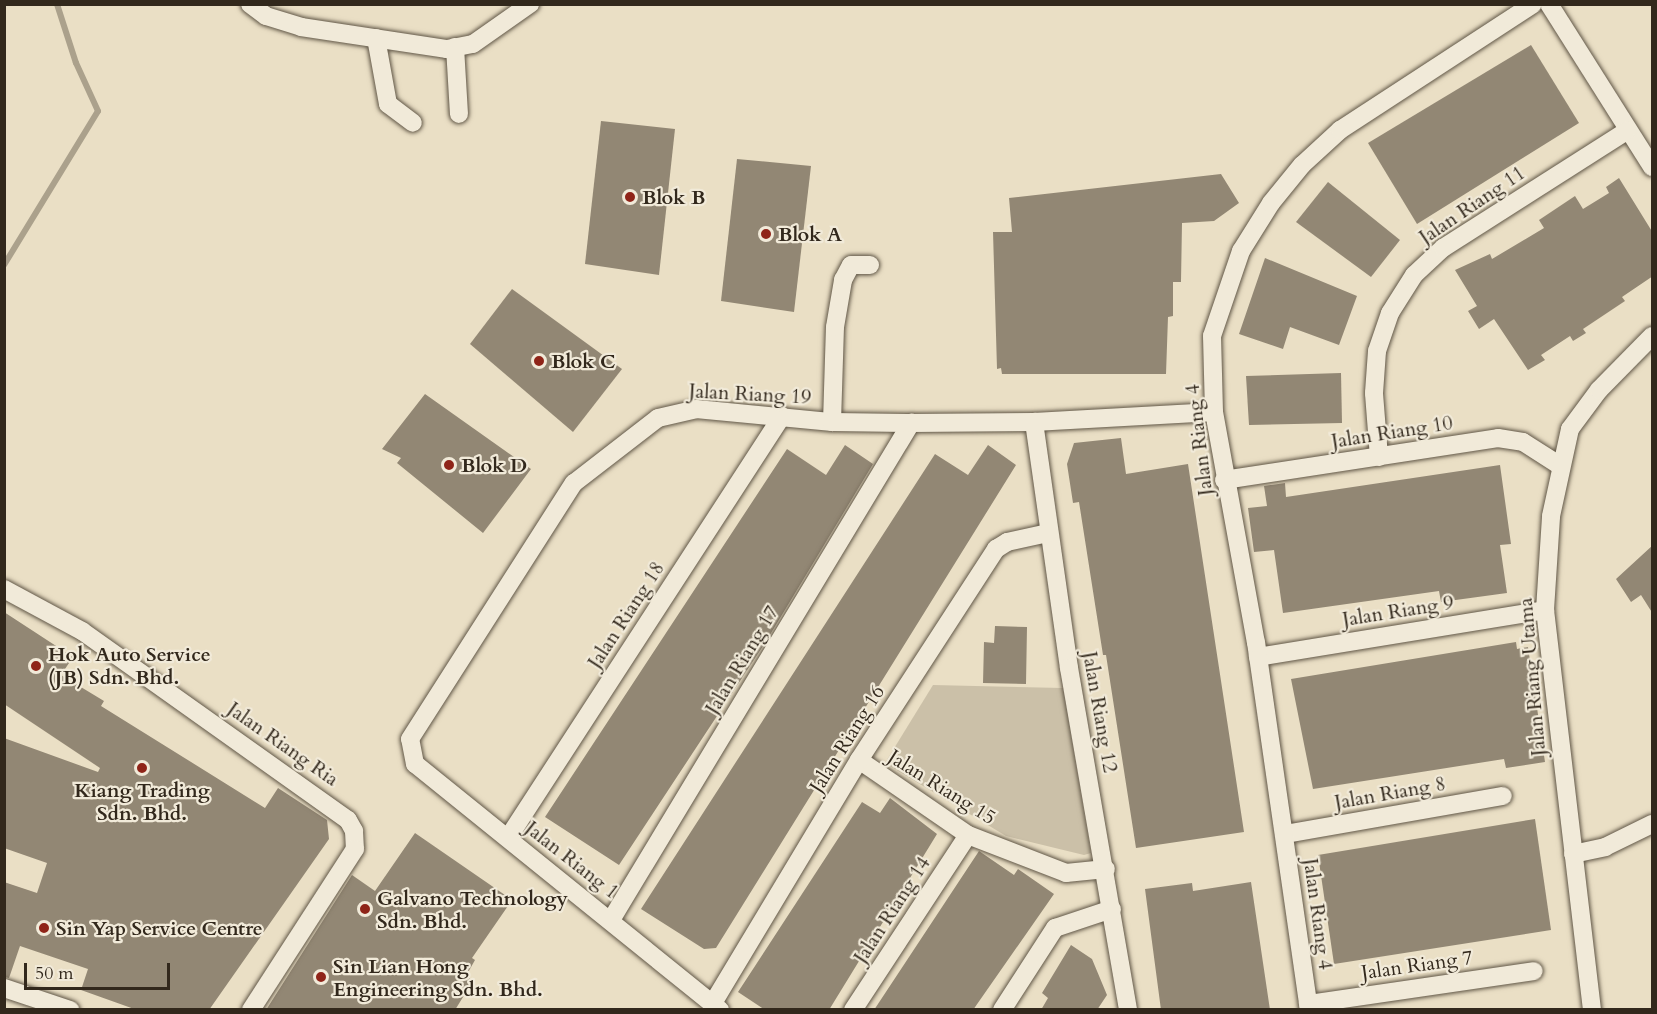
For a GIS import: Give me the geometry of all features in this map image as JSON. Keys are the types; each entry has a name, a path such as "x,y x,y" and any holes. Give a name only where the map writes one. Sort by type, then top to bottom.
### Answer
{"street":[{"path":"250,4 266,16 301,27 455,48 473,44 530,4"},
{"name":"Jalan Riang 4","path":"1308,1007 1258,657 1224,480 1214,412 1212,336 1241,250 1271,203 1302,165 1340,130 1533,4"},
{"path":"1549,4 1627,131 1653,167"},
{"path":"376,38 388,104 413,123"},
{"path":"455,48 459,114"},
{"name":"Jalan Riang 11","path":"1379,457 1374,393 1377,351 1390,313 1414,275 1443,248 1627,131"},
{"path":"832,422 835,327 843,280 851,265 870,265"},
{"name":"Jalan Riang Utama","path":"1592,1010 1545,610 1551,516 1559,465 1570,429 1599,390 1653,336"},
{"name":"Jalan Riang 19","path":"410,739 574,483 644,428 672,413 696,409 832,422 911,423 1034,422 1214,412"},
{"name":"Jalan Riang 18","path":"508,838 782,416"},
{"name":"Jalan Riang 12","path":"1034,422 1048,533 1107,869 1128,1010"},
{"name":"Jalan Riang 17","path":"611,920 911,423"},
{"name":"Jalan Riang 10","path":"1224,480 1511,438 1559,465"},
{"name":"Jalan Riang 16","path":"717,1006 859,760 996,549 1006,542 1048,533"},
{"name":"Jalan Riang Ria","path":"4,589 82,631 348,820 354,831 355,849 251,1010"},
{"name":"Jalan Riang 9","path":"1258,657 1545,610"},
{"name":"Jalan Riang 1","path":"410,739 415,764 717,1006"},
{"name":"Jalan Riang 15","path":"859,760 968,835 1066,873 1107,869"},
{"name":"Jalan Riang 8","path":"1285,834 1503,796"},
{"path":"1573,854 1605,847 1653,824"},
{"name":"Jalan Riang 14","path":"853,1010 968,835"},
{"path":"1002,1010 1055,928 1112,909"},
{"name":"Jalan Riang 7","path":"1308,1007 1534,971"},
{"path":"4,988 70,1010"}],"shaded area":[{"path":"933,685 1063,688 1091,853 1084,855 1006,836 885,763"}],"building":[{"path":"1531,45 1579,123 1417,224 1368,143"},
{"name":"Blok B","path":"601,121 675,129 659,275 585,264"},
{"name":"Blok A","path":"737,159 811,166 794,312 721,301"},
{"path":"1221,174 1239,203 1214,221 1182,223 1181,282 1173,282 1173,316 1168,317 1166,374 1002,374 1001,368 997,369 993,232 1012,232 1009,198"},
{"path":"1619,178 1653,233 1653,276 1622,297 1625,301 1583,329 1586,333 1573,341 1570,336 1541,355 1545,360 1528,370 1494,319 1479,329 1468,311 1477,306 1455,270 1490,254 1492,259 1544,228 1539,220 1575,196 1583,209 1609,193 1606,187"},
{"path":"1328,182 1400,240 1371,277 1296,222"},
{"path":"1265,258 1357,296 1339,345 1290,327 1283,349 1239,334"},
{"name":"Blok C","path":"512,289 622,369 573,432 470,344"},
{"path":"1341,373 1342,423 1249,425 1246,376"},
{"name":"Blok D","path":"425,394 531,469 483,533 397,463 401,458 382,449"},
{"path":"1121,438 1126,474 1188,464 1244,832 1136,848 1079,502 1073,503 1067,464 1074,443"},
{"path":"845,445 873,464 765,643 619,865 545,817 787,449 826,475"},
{"path":"988,445 1016,465 716,948 704,949 641,909 935,454 968,475"},
{"path":"1500,465 1511,544 1500,545 1507,593 1441,602 1439,591 1283,613 1274,550 1254,552 1248,508 1267,506 1264,486 1285,483 1286,497"},
{"path":"1653,545 1653,614 1641,595 1631,602 1616,579"},
{"path":"4,612 73,657 61,675 104,701 101,706 265,808 278,788 327,820 329,839 209,1010 137,1010 81,990 88,969 20,946 9,978 4,977 4,882 37,893 47,863 4,848 4,738 98,772 100,768 4,704"},
{"path":"995,626 1027,627 1026,684 983,683 984,642 994,643"},
{"path":"1516,642 1517,649 1528,647 1545,762 1506,768 1504,759 1313,789 1291,679"},
{"path":"890,798 937,834 829,1010 765,1010 738,992 862,802 880,813"},
{"path":"1535,819 1551,930 1334,964 1318,855"},
{"path":"415,833 512,900 472,958 475,960 466,976 473,981 455,1010 266,1010 352,875 375,891"},
{"path":"979,851 1014,875 1018,869 1054,894 973,1010 874,1010"},
{"path":"1251,882 1270,1010 1161,1010 1145,889 1192,883 1193,891"},
{"path":"1071,945 1092,959 1107,995 1097,1010 1041,1010 1048,998 1042,993"}],"waterway":[{"path":"4,265 98,111 76,63 57,4"}],"place":[{"name":"Blok B","path":"630,197"},
{"name":"Blok A","path":"766,234"},
{"name":"Blok C","path":"539,361"},
{"name":"Blok D","path":"449,465"},
{"name":"Hok Auto Service (JB) Sdn. Bhd.","path":"36,666"},
{"name":"Kiang Trading Sdn. Bhd.","path":"142,768"},
{"name":"Galvano Technology Sdn. Bhd.","path":"365,909"},
{"name":"Sin Yap Service Centre","path":"44,928"},
{"name":"Sin Lian Hong Engineering Sdn. Bhd.","path":"321,977"}]}
